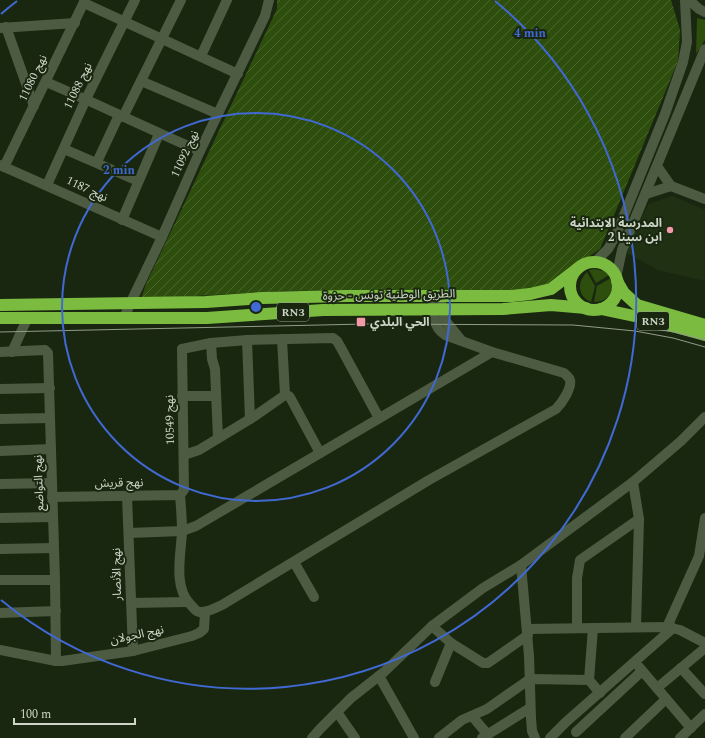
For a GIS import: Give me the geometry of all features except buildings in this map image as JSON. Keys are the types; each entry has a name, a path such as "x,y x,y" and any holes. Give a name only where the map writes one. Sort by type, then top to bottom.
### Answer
{"highway":[{"name":"RN3","path":"577,269 585,264 595,262 604,265 611,270 624,293 636,305 705,325"},
{"path":"577,269 572,276 570,292 579,305 586,308"},
{"name":"الطريق الوطنية تونس - حزوة","path":"0,318 207,318 512,296 530,294 551,289 577,269"},
{"path":"601,309 612,301 616,295 616,280"},
{"name":"الطريق الوطنية تونس - حزوة","path":"0,305 130,304 346,296 436,302 503,309 551,305 586,308"},
{"name":"RN3","path":"586,308 591,310 601,309 639,317 705,335"}],"street":[{"name":"نهج 11088","path":"47,185 86,99 135,0"},
{"path":"97,162 121,116 142,81 181,0"},
{"path":"201,56 227,0"},
{"name":"نهج 11092","path":"124,318 200,151 265,16 269,0"},
{"path":"595,262 608,249 618,230 665,114 682,67 687,42 685,0"},
{"path":"689,0 705,12"},
{"path":"85,2 124,22 238,74"},
{"name":"نهج 11080","path":"2,166 34,106 85,2"},
{"path":"34,106 3,28 75,23"},
{"path":"616,280 622,250 705,49"},
{"path":"142,81 218,114"},
{"path":"46,82 86,99 159,134 200,151"},
{"path":"122,220 159,134"},
{"path":"64,149 138,181"},
{"name":"نهج 1187","path":"2,166 162,237"},
{"path":"657,166 671,186 705,198"},
{"path":"646,194 671,186"},
{"path":"131,603 187,602 195,610 205,612 222,605 429,480 559,406 568,389 570,378 568,376 564,373 492,352 453,338 440,331 435,324 436,302"},
{"path":"12,352 27,319"},
{"path":"218,438 215,370 212,359 211,343 247,340 333,338 337,341 379,418"},
{"path":"282,339 285,395"},
{"path":"247,340 250,419"},
{"name":"نهج 10549","path":"187,602 183,594 179,576 184,455 182,348 211,343"},
{"name":"نهج التواضع","path":"0,352 48,351 56,611 56,661"},
{"path":"129,533 182,531 196,526 492,352"},
{"path":"0,389 50,388"},
{"path":"184,455 199,450 250,419 285,395"},
{"path":"285,395 289,396 291,399 320,453"},
{"path":"182,396 215,396"},
{"path":"312,738 351,698 379,676 432,626 483,588 521,566 633,482 681,441 705,417"},
{"path":"0,419 50,418"},
{"path":"0,451 51,449"},
{"path":"633,482 640,519 636,627"},
{"path":"0,484 52,483"},
{"name":"نهج قريش","path":"52,497 127,496 182,493"},
{"name":"نهج الأنصار","path":"127,496 133,651"},
{"path":"0,518 53,517"},
{"path":"577,628 577,578 580,560 640,519"},
{"path":"550,738 566,722 636,662 670,627 702,557 704,521"},
{"path":"0,549 54,548"},
{"path":"294,562 314,597"},
{"path":"521,566 530,679 530,708 535,738"},
{"path":"0,580 55,580"},
{"path":"0,612 56,611"},
{"name":"نهج الجولان","path":"0,650 56,661 133,651 199,634 204,629 205,612"},
{"path":"432,626 451,643 480,662 486,663 527,632 577,628 670,627 692,635 705,643"},
{"path":"593,628 589,680 600,693"},
{"path":"435,682 451,643"},
{"path":"657,688 705,648"},
{"path":"636,662 691,728"},
{"path":"681,668 705,694"},
{"path":"566,722 579,735 642,671"},
{"path":"379,676 414,738"},
{"path":"439,738 462,720 487,709 530,679 589,680"},
{"path":"625,738 666,699"},
{"path":"472,716 485,736 530,708"},
{"path":"337,712 355,738"},
{"path":"680,738 705,714"}],"shaded area":[{"name":"المدرسة الابتدائية ابن سينا 2","path":"672,196 705,210 705,281 658,270 623,251 649,204"}],"green space":[{"path":"277,0 671,0 680,30 678,61 600,249 539,290 522,292 407,290 283,291 141,299 146,284 277,9"},
{"path":"697,18 705,20 705,40 696,54"},
{"path":"594,269 604,271 609,275 596,283 589,270"},
{"path":"587,272 595,286 591,302 583,296 580,288 581,280"},
{"path":"611,278 612,287 607,298 599,302 594,302 597,286"}],"tram line":[{"path":"0,332 366,324 573,325 635,331 673,338 705,347"},
{"path":"654,329 674,332 705,340"}],"place":[{"name":"المدرسة الابتدائية ابن سينا 2","path":"670,230"},
{"name":"الحي البلدي","path":"361,322"}]}
